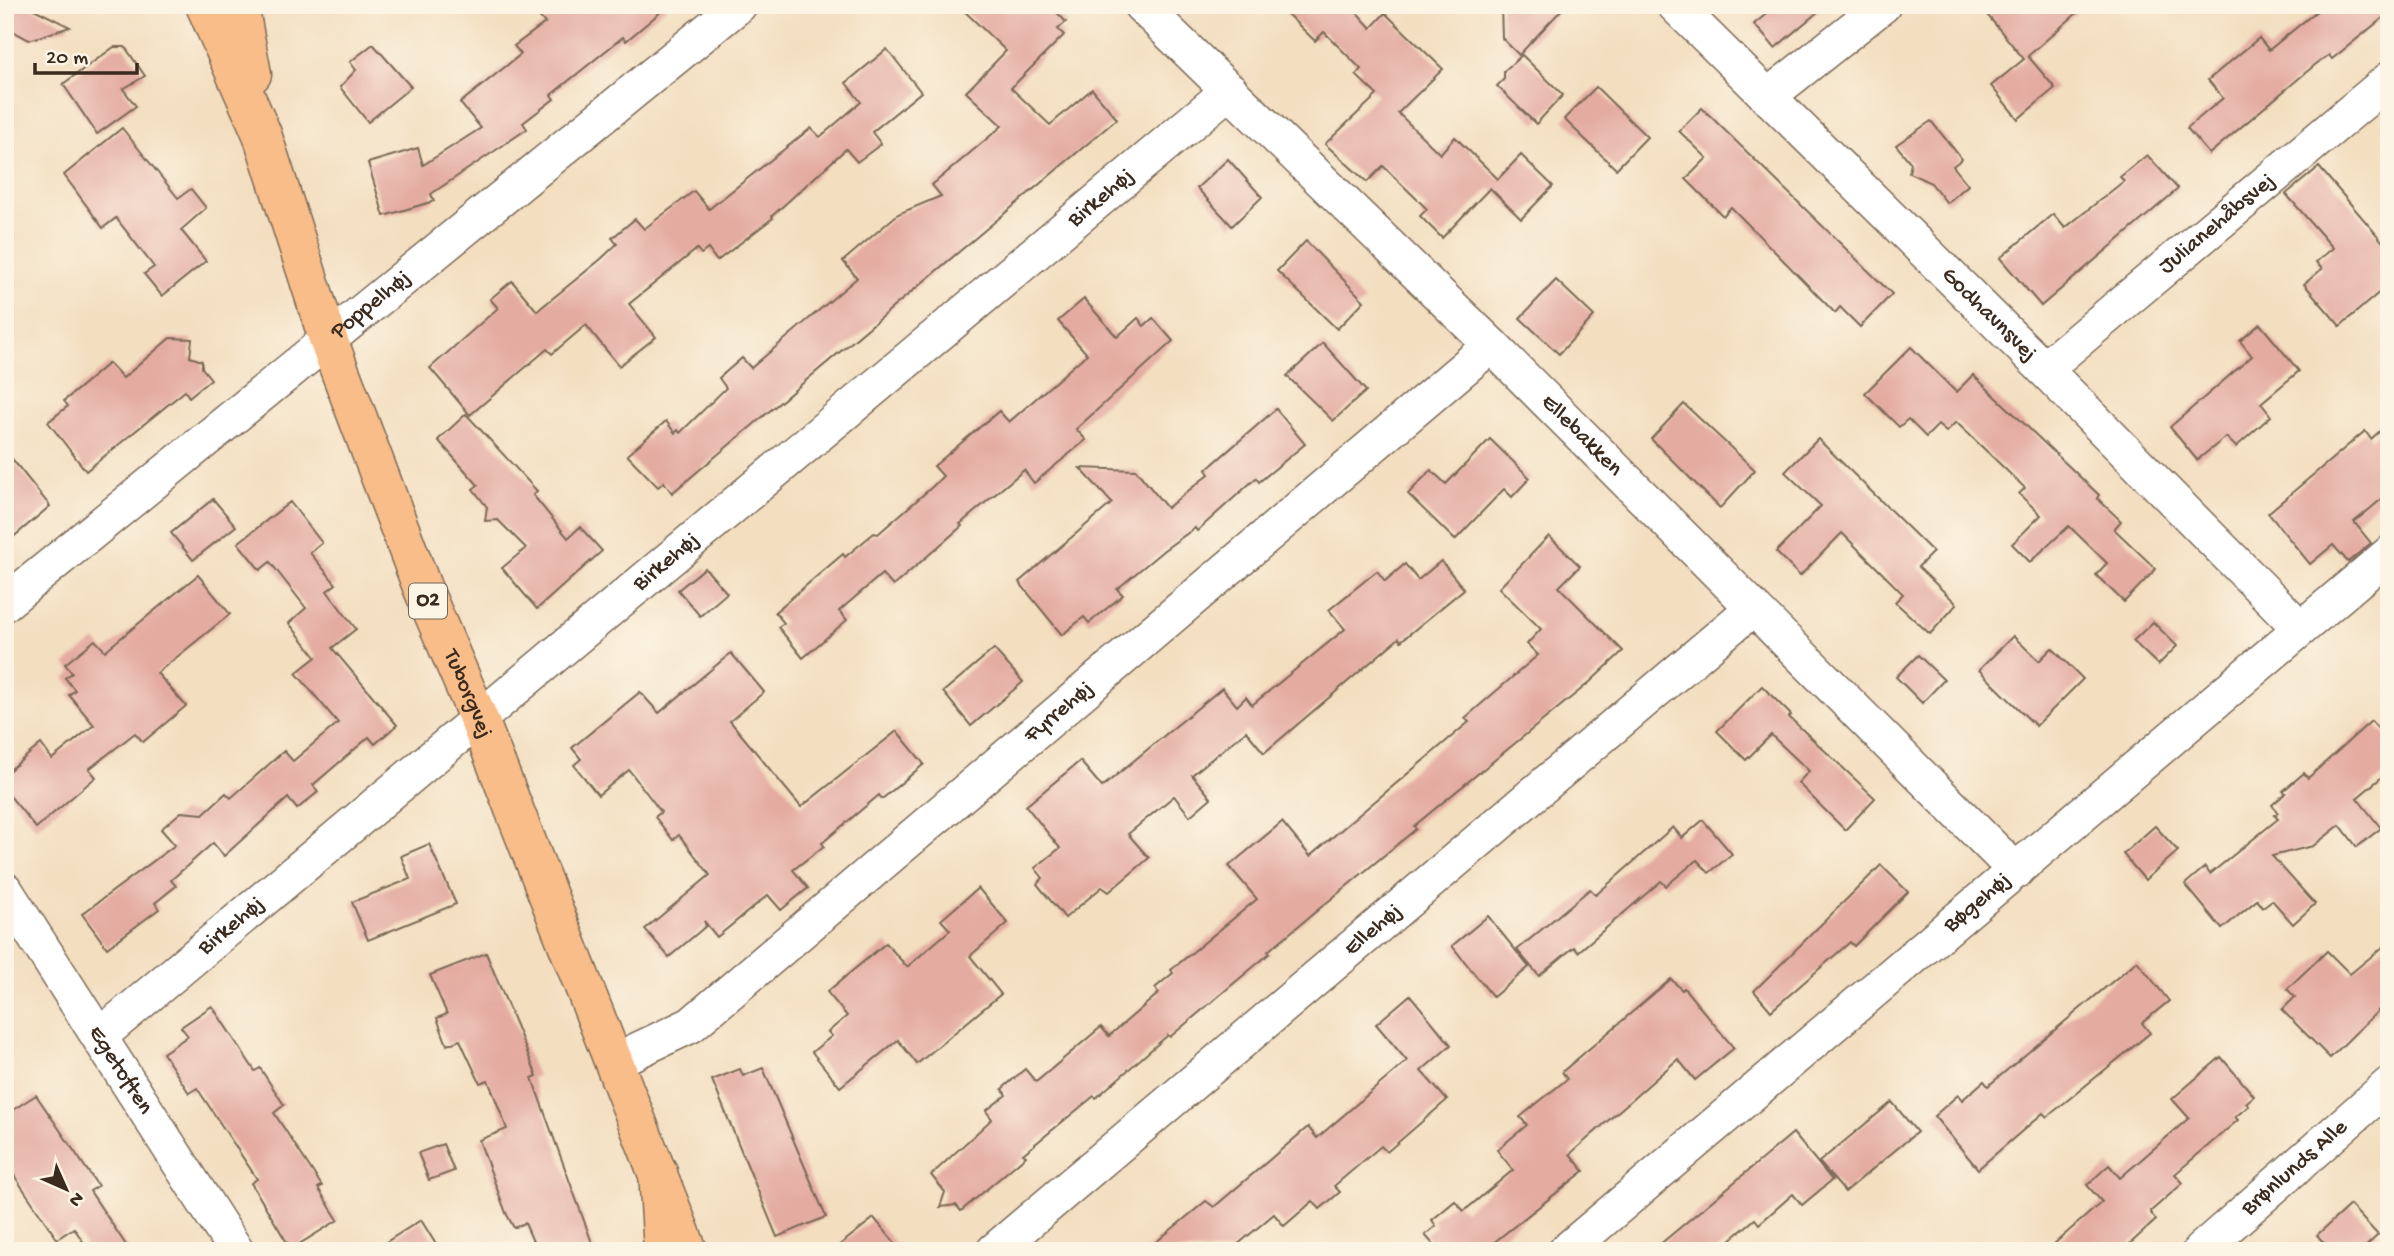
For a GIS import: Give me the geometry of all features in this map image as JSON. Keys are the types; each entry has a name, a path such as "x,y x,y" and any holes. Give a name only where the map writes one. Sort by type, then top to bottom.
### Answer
{"main road":[{"name":"Tuborgvej","path":"205,5 262,134 329,342 422,586 479,720 688,1251"},
{"name":"Tuborgvej","path":"239,5 262,134"},
{"path":"658,1172 663,1251"}],"street":[{"name":"Poppelhøj","path":"5,603 329,342 739,5"},
{"name":"Ellebakken","path":"1141,5 1491,345 2015,871"},
{"name":"Godhavnsvej","path":"1675,5 2044,369 2300,628"},
{"path":"1767,97 1882,5"},
{"name":"Julianehåbsvej","path":"2044,369 2389,80"},
{"name":"Birkehøj","path":"101,1035 1230,90"},
{"name":"Fyrrehøj","path":"615,1061 691,1025 1491,345"},
{"name":"Bøgehøj","path":"1566,1251 2389,554"},
{"name":"Ellehøj","path":"994,1251 1752,609"},
{"name":"Egetoften","path":"5,890 101,1035 236,1251"},
{"name":"Brønlunds Alle","path":"2200,1251 2389,1085"}],"building":[{"path":"11,5 26,5 70,27 29,40 5,27 5,17"},
{"path":"529,5 669,5 626,41 623,37 551,95 554,99 523,123 527,129 431,194 434,201 384,216 368,163 418,148 423,165 481,128 460,103 521,54 514,46 545,23"},
{"path":"958,5 1050,5 1066,22 1058,29 1064,35 1011,88 1050,125 1092,89 1117,119 672,493 664,482 658,487 627,455 666,421 675,433 678,430 680,433 726,388 719,378 742,358 751,368 857,278 843,261 898,214 941,196 932,185 1002,126 966,92 1006,51"},
{"path":"1278,5 1350,5 1371,28 1385,13 1443,69 1398,113 1440,154 1455,137 1498,179 1521,155 1553,186 1521,219 1490,188 1442,238 1420,216 1427,209 1383,166 1367,182 1325,144 1377,95 1356,75 1361,69 1324,32 1315,41"},
{"path":"1501,5 1566,5 1519,55 1502,38"},
{"path":"1766,5 1826,5 1775,48 1754,24 1765,15"},
{"path":"1979,5 2086,5 2028,56 2055,88 2018,119 1991,86 2024,59"},
{"path":"2324,5 2389,5 2389,13 2332,59 2329,55 2316,64 2209,154 2187,128 2223,98 2208,80 2259,38 2269,50"},
{"path":"373,44 411,87 368,122 340,87 356,70 350,62"},
{"path":"114,47 125,47 145,76 123,89 136,106 97,134 63,84"},
{"path":"887,49 921,92 872,132 881,144 857,162 846,149 772,216 773,218 717,261 708,249 701,254 697,249 629,304 656,337 619,366 586,325 552,354 547,349 470,415 430,368 498,308 490,299 512,281 537,311 617,244 612,238 635,219 644,229 694,191 709,209 811,128 820,137 861,102 846,83"},
{"path":"1522,55 1563,95 1536,124 1497,86 1504,79 1504,71"},
{"path":"1596,87 1647,137 1616,169 1564,119"},
{"path":"1702,108 1892,294 1860,327 1840,307 1835,313 1731,207 1723,216 1686,179 1707,158 1679,131"},
{"path":"1931,121 1962,159 1953,166 1968,185 1947,203 1931,183 1909,173 1911,163 1896,145"},
{"path":"122,128 178,198 191,189 206,208 181,230 206,261 162,296 144,274 154,267 116,218 103,228 64,175"},
{"path":"2147,155 2178,189 2041,306 2000,258 2053,214 2065,228 2124,181 2120,177"},
{"path":"1228,159 1262,197 1232,226 1197,188"},
{"path":"2319,167 2389,249 2389,284 2340,326 2304,284 2322,269 2316,262 2333,248 2286,194"},
{"path":"1306,241 1364,301 1337,329 1277,271"},
{"path":"1556,280 1594,316 1559,354 1520,318"},
{"path":"1084,299 1117,337 1138,318 1144,326 1153,318 1173,341 1076,429 1086,440 1034,483 1024,470 893,586 882,574 839,611 847,620 803,658 778,627 784,623 775,612 843,554 845,557 874,533 878,534 932,487 943,476 934,466 999,411 1009,422 1087,354 1058,321"},
{"path":"2260,324 2299,371 2261,403 2271,416 2236,447 2226,437 2197,460 2170,427 2252,356 2240,341"},
{"path":"170,338 192,339 190,357 202,361 202,368 211,379 189,397 185,391 86,471 48,422 68,406 64,401 109,363 123,378"},
{"path":"1323,343 1366,391 1333,421 1287,376"},
{"path":"1911,347 1956,392 1973,375 2099,495 2097,498 2121,521 2114,529 2156,569 2124,602 2096,575 2107,563 2069,526 2030,562 2012,544 2041,515 2019,494 2025,488 1956,422 1946,432 1938,425 1926,437 1908,419 1899,427 1865,393"},
{"path":"1684,404 1755,470 1720,508 1651,439"},
{"path":"1276,409 1305,444 1259,482 1256,478 1197,531 1195,528 1164,550 1117,589 1123,595 1089,623 1084,617 1062,635 1019,582 1112,503 1080,468 1136,470 1167,508 1209,474 1206,470"},
{"path":"466,414 537,491 533,495 568,538 580,527 602,551 537,609 502,568 526,548 498,520 485,521 487,507 473,489 478,485 438,440"},
{"path":"2389,423 2389,493 2354,522 2371,543 2348,562 2333,545 2310,564 2268,513 2365,431 2371,439"},
{"path":"1490,439 1530,478 1512,497 1504,489 1455,540 1408,494 1431,470 1446,484"},
{"path":"1818,439 1933,552 1918,567 1957,604 1930,634 1895,602 1903,594 1842,533 1800,576 1776,552 1821,506 1785,472"},
{"path":"5,450 50,506 5,544"},
{"path":"213,499 236,526 193,560 171,533"},
{"path":"290,502 322,543 310,553 336,584 327,591 356,629 332,648 397,725 375,744 369,737 313,785 318,792 297,809 288,798 224,856 213,843 171,880 176,886 155,903 159,909 107,948 82,914 175,845 161,829 181,812 203,814 226,793 231,798 284,751 293,761 338,723 296,673 316,657 289,623 306,608 270,562 260,570 238,543"},
{"path":"1549,536 1580,566 1559,587 1623,651 1590,682 1414,826 1416,829 1268,951 1270,953 1170,1037 1168,1035 1096,1098 1094,1096 1023,1154 1026,1156 961,1211 956,1205 940,1207 945,1192 931,1175 992,1119 986,1111 1006,1095 1002,1089 1025,1069 1036,1082 1101,1027 1109,1036 1159,993 1155,988 1173,973 1171,970 1257,899 1229,866 1282,822 1310,856 1469,722 1465,718 1538,655 1527,644 1541,629 1499,588"},
{"path":"1441,561 1464,589 1401,641 1399,638 1264,753 1246,731 1192,775 1211,798 1190,816 1174,796 1128,834 1149,858 1109,892 1102,887 1065,918 1037,884 1043,878 1035,868 1060,848 1026,806 1080,761 1102,787 1222,688 1237,706 1246,697 1252,705 1345,629 1329,610 1377,571 1385,581 1405,564 1418,580"},
{"path":"705,568 727,593 700,616 678,590"},
{"path":"198,575 230,614 157,673 186,706 143,742 135,733 89,769 96,777 36,828 5,790 5,774 41,744 52,759 94,725 69,695 75,690 65,678 72,673 65,664 95,640 105,651"},
{"path":"2153,622 2177,646 2158,665 2133,641"},
{"path":"2013,636 2039,661 2052,648 2083,679 2036,726 1979,670"},
{"path":"994,649 1023,682 971,726 943,692"},
{"path":"731,653 764,692 730,721 801,807 897,731 924,764 882,799 879,795 822,843 824,846 793,870 808,888 781,910 768,895 717,937 704,921 706,926 669,957 645,929 710,875 679,835 673,840 655,817 661,812 629,770 598,795 574,765 581,759 572,748 640,692 659,713"},
{"path":"1918,655 1944,680 1922,703 1896,677"},
{"path":"1762,686 1791,715 1789,717 1875,798 1845,830 1798,783 1809,771 1771,735 1746,760 1717,731"},
{"path":"2371,721 2389,740 2389,771 2357,798 2381,828 2357,847 2340,825 2313,846 2272,856 2315,904 2293,924 2272,900 2263,907 2257,900 2222,929 2185,884 2205,867 2210,874 2278,819 2274,815 2278,813 2272,805 2286,793 2283,791 2304,773 2308,778"},
{"path":"1703,820 1732,854 1709,873 1697,860 1666,886 1661,881 1578,952 1574,947 1539,976 1517,950 1590,889 1596,895 1673,827 1682,838"},
{"path":"2155,826 2178,851 2145,880 2123,854"},
{"path":"429,844 456,904 368,940 352,902 410,879 401,856"},
{"path":"1881,865 1908,892 1854,946 1850,942 1771,1011 1754,991"},
{"path":"978,888 1008,923 970,956 1001,994 917,1064 898,1040 840,1087 812,1052 832,1036 828,1032 847,1016 827,992 886,943 907,967 950,930 941,920"},
{"path":"1488,916 1529,967 1493,997 1452,946"},
{"path":"2389,942 2389,1000 2330,1058 2282,1010 2295,997 2287,989 2327,951 2350,974"},
{"path":"486,953 537,1076 532,1078 595,1251 537,1251 525,1223 514,1228 506,1213 479,1140 507,1129 488,1080 480,1083 460,1040 447,1045 437,1018 447,1014 430,975"},
{"path":"2137,961 2169,1001 2142,1023 2150,1033 2047,1117 2043,1113 1978,1169 1934,1116 1958,1095 1962,1100 1984,1081 1988,1086"},
{"path":"1671,979 1682,990 1684,988 1734,1048 1695,1080 1678,1059 1570,1154 1584,1171 1483,1251 1439,1251 1425,1235 1436,1226 1432,1220 1455,1201 1464,1211 1513,1170 1497,1150 1527,1125 1520,1117 1567,1079 1562,1072"},
{"path":"1410,995 1451,1045 1421,1071 1447,1100 1387,1152 1381,1146 1334,1186 1340,1192 1320,1209 1313,1201 1284,1226 1274,1214 1230,1251 1145,1251 1206,1201 1214,1207 1308,1127 1317,1138 1407,1061 1376,1024"},
{"path":"212,1006 255,1071 260,1068 284,1105 274,1113 322,1186 318,1188 338,1220 291,1249 251,1183 257,1179 197,1088 189,1093 163,1053 188,1036 181,1027"},
{"path":"2221,1057 2254,1096 2246,1103 2249,1106 2235,1117 2238,1120 2175,1174 2183,1183 2150,1212 2156,1220 2122,1251 2046,1251 2102,1202 2087,1185 2109,1165 2120,1178 2189,1118 2172,1099"},
{"path":"763,1068 826,1217 777,1237 712,1080 740,1069 743,1076"},
{"path":"36,1095 98,1186 90,1191 130,1251 89,1251 74,1228 57,1239 5,1162 5,1115"},
{"path":"1892,1102 1917,1132 1845,1192 1819,1162"},
{"path":"1793,1133 1832,1180 1802,1205 1793,1194 1759,1224 1755,1219 1717,1251 1652,1251"},
{"path":"443,1144 454,1171 429,1180 418,1153"},
{"path":"2350,1205 2378,1235 2361,1251 2331,1251 2317,1235"},
{"path":"874,1218 902,1251 832,1251"},
{"path":"421,1220 440,1251 372,1251"}]}
